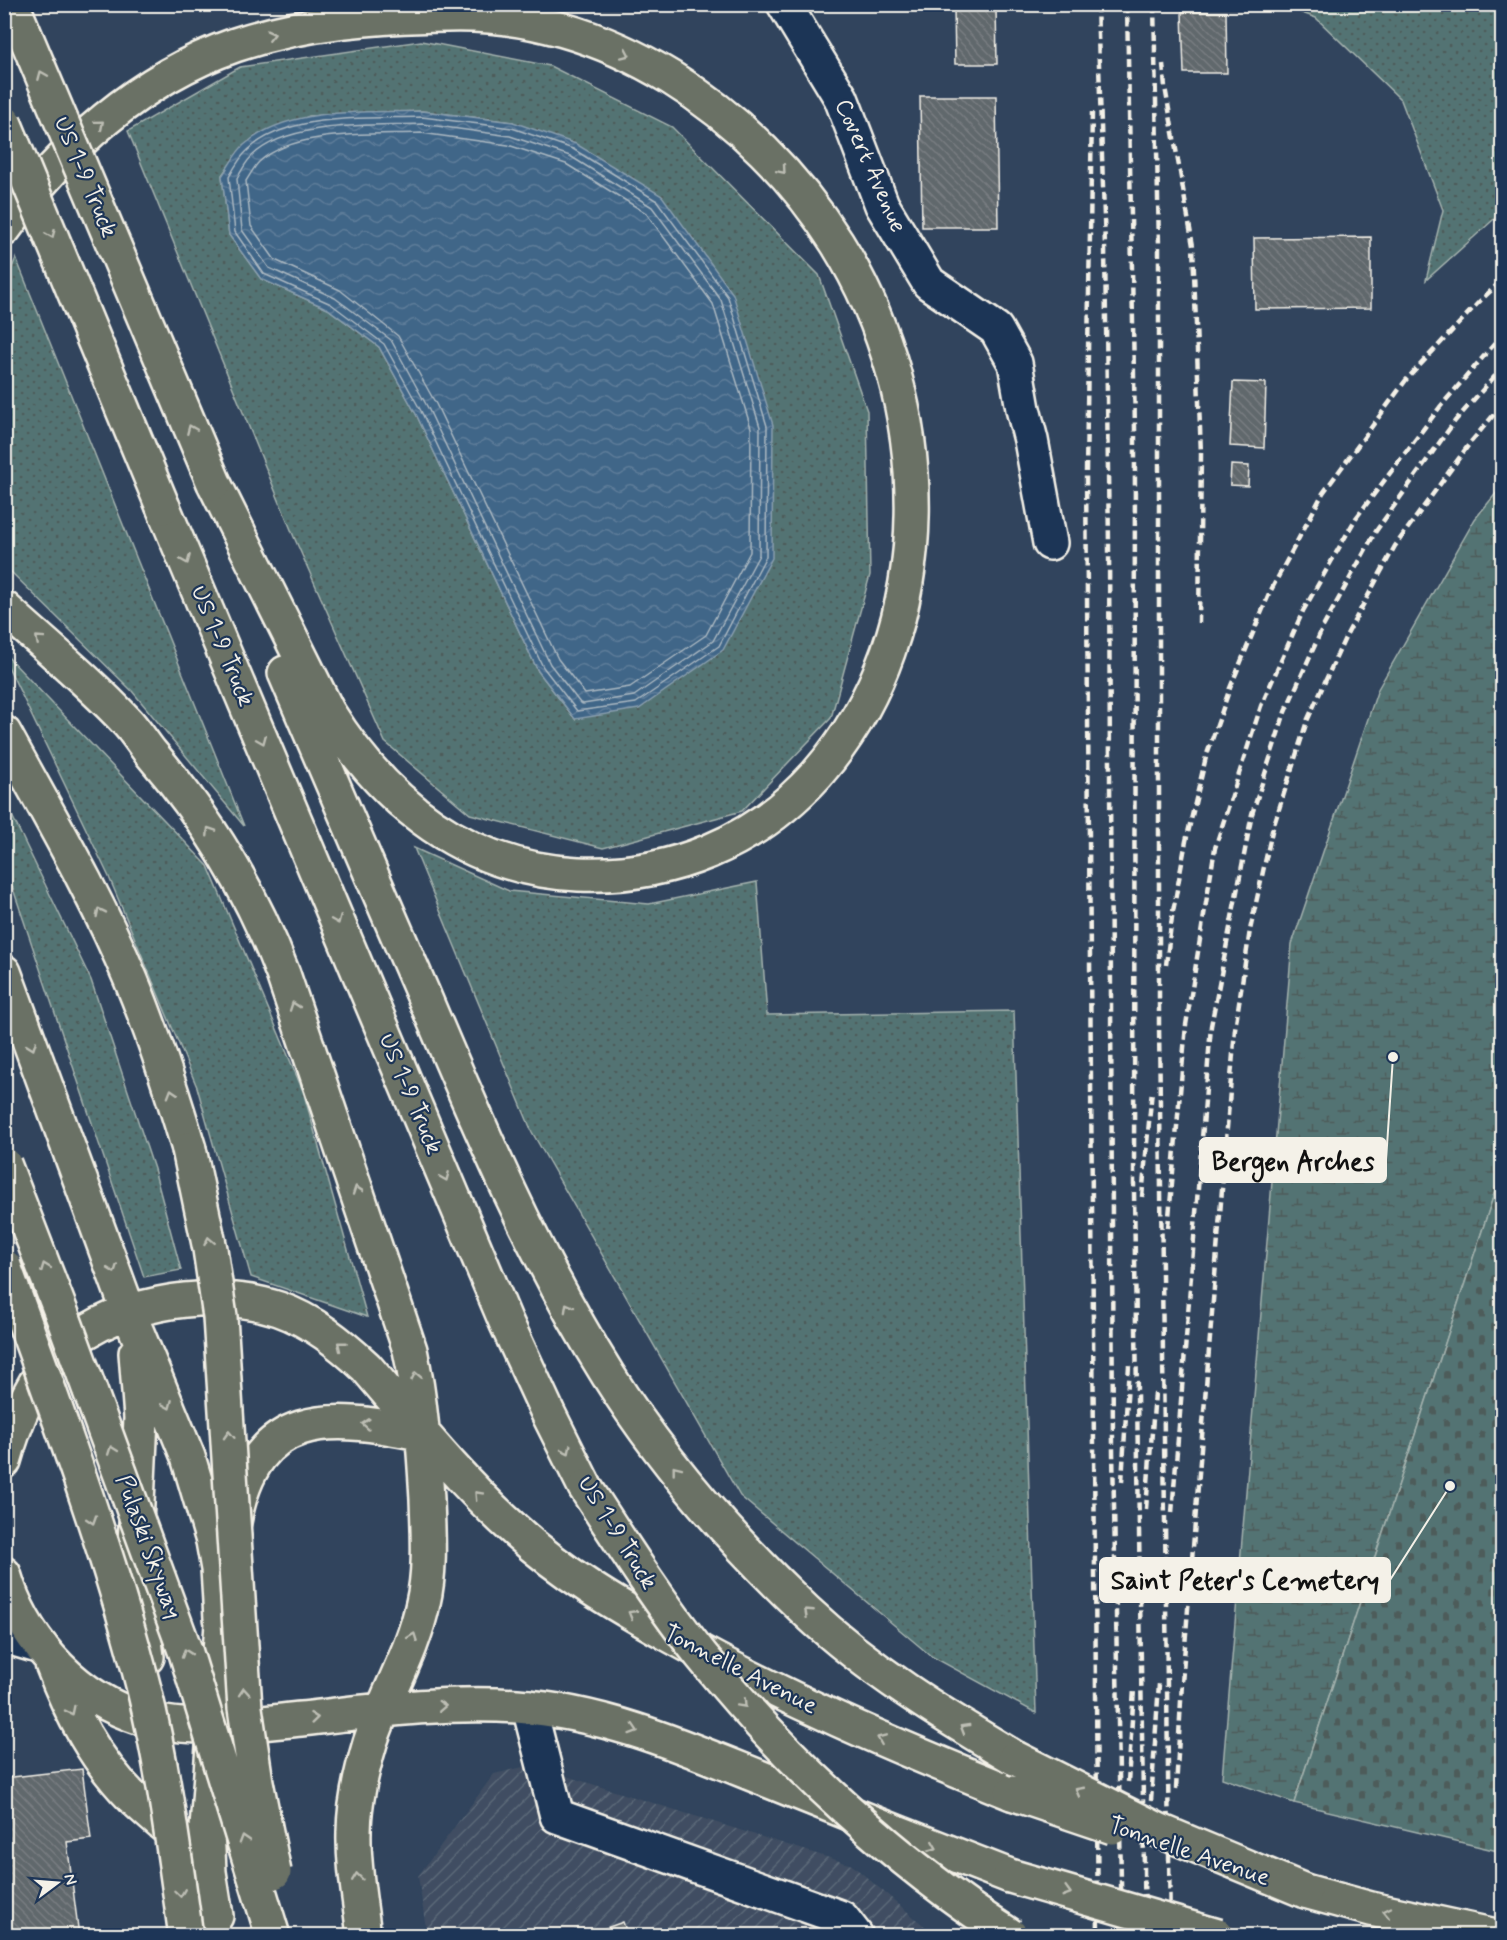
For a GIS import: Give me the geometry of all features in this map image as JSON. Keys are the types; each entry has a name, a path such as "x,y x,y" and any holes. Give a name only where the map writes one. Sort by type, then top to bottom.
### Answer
{"highway":[{"name":"US 1-9 Truck","path":"12,4 214,483"},
{"path":"214,483 328,712 345,739 384,787 406,806 453,838 480,851 535,869 563,873 615,874 677,864 728,844 754,829 788,803 826,764 846,738 879,676 892,641 909,569 912,532 909,459 898,393 885,346 856,276 818,214 773,160 748,135 693,91 631,56 533,15 500,4"},
{"path":"4,230 22,204 69,152 123,105 148,88 204,57 234,45 311,27 414,15 458,14 500,17 580,34"},
{"name":"US 1-9 Truck","path":"4,122 480,1260 548,1413 585,1487 672,1617 723,1682 821,1785 864,1823 930,1878 1011,1935"},
{"path":"214,483 286,674 490,1150 547,1268 610,1378 631,1410 682,1477 756,1562 808,1612 868,1664 905,1690 1015,1758 1158,1830 1305,1892"},
{"path":"4,608 74,670 130,725 190,801 243,887 272,945 402,1320 416,1378 423,1434 428,1572 424,1603 416,1632 370,1743 361,1783 354,1831 355,1865 364,1935"},
{"path":"4,733 100,912 131,979 158,1049 189,1149 210,1249 221,1329 244,1708 262,1817 289,1935"},
{"path":"4,972 129,1312 176,1425 207,1516 218,1569 221,1618"},
{"name":"Pulaski Skyway","path":"4,1164 183,1643 273,1935"},
{"name":"Pulaski Skyway","path":"4,1266 56,1408 129,1634 163,1779 186,1935"},
{"name":"Tonnelle Avenue","path":"4,1461 31,1391 54,1358 81,1335 129,1312 182,1300 224,1299 262,1304 298,1317 330,1336 366,1367 423,1434 483,1500 516,1532 612,1602 702,1653 814,1710 1012,1793 1305,1892 1371,1909 1497,1935"},
{"path":"129,1312 138,1365 141,1418 135,1545 144,1636 162,1722 218,1926"},
{"path":"218,1926 209,1872 207,1828 221,1618 232,1533 240,1496 254,1464 274,1441 286,1432 334,1422 366,1424 423,1434"},
{"path":"4,1574 21,1617 45,1652 70,1677 106,1702 131,1715 162,1722 214,1725 255,1724 383,1710 483,1705 529,1707 582,1716 633,1729 1010,1876 1218,1935"},
{"path":"45,1652 72,1713 106,1766 133,1797 199,1855"}],"street":[{"name":"Covert Avenue","path":"784,4 841,98 882,205 929,283 996,330 1015,363 1050,543"},
{"path":"4,1636 45,1652"},
{"path":"529,1707 557,1816 842,1918 856,1935"}],"shaded area":[{"path":"531,1765 852,1865 935,1935 427,1935 418,1876 494,1774"}],"green space":[{"path":"1280,5 1502,5 1502,212 1426,280 1443,210 1401,100 1316,18"},
{"path":"421,41 550,66 672,127 819,275 867,411 870,575 831,718 742,811 603,848 470,814 385,742 294,537 128,131 240,67","holes":["422,111 513,122 575,719 538,671 416,414 379,347 328,309 261,279 229,235 222,175 243,146 309,116"]},
{"path":"16,258 244,826 132,691 5,566 4,286"},
{"path":"1502,486 1502,1170 1294,1803 1222,1778 1292,944 1378,689 1475,519"},
{"path":"5,654 208,866 303,1091 367,1317 251,1277 197,1087 109,877 5,660"},
{"path":"5,801 91,980 154,1169 181,1270 144,1277 5,865"},
{"path":"414,848 509,891 649,904 757,882 767,1015 1014,1011 1036,1713 931,1656 740,1496 532,1132"},
{"path":"1502,1170 1502,1852 1294,1803"}],"water":[{"path":"422,111 513,122 576,144 662,196 733,294 773,425 772,558 723,650 639,709 575,719 538,671 416,414 379,347 328,309 261,279 229,235 222,176 241,148 262,132 305,117 353,112"}],"building":[{"path":"996,7 997,64 955,64 954,8"},
{"path":"1182,12 1226,12 1227,73 1184,73"},
{"path":"920,96 996,96 998,227 922,227"},
{"path":"1371,237 1371,308 1255,309 1254,238"},
{"path":"1233,382 1266,383 1264,448 1230,446"},
{"path":"1231,465 1249,466 1248,486 1230,485"},
{"path":"82,1769 91,1839 67,1842 79,1936 4,1936 4,1778"},
{"path":"623,1922 628,1936 584,1936"}],"railway":[{"path":"1097,4 1105,247 1109,545 1113,1451 1122,1936"},
{"path":"1127,4 1135,429 1134,1191 1145,1936"},
{"path":"1154,4 1159,246 1159,1024 1170,1936"},
{"path":"1163,64 1193,246 1201,454 1199,623"},
{"path":"1092,112 1086,472 1098,1936"},
{"path":"1166,965 1186,841 1206,757 1230,688 1270,592 1323,493 1406,380 1502,280"},
{"path":"1168,1228 1186,1025 1215,848 1261,706 1303,611 1356,518 1440,407 1502,335"},
{"path":"1172,1513 1211,1026 1252,814 1285,712 1323,627 1376,531 1455,421 1502,368"},
{"path":"1176,1789 1182,1683 1235,1029 1250,930 1272,831 1307,721 1345,638 1395,546 1470,443 1502,405"},
{"path":"1142,1197 1152,1090"},
{"path":"1122,1482 1129,1365"},
{"path":"1146,1509 1155,1393"},
{"path":"1151,1801 1159,1684"},
{"path":"1128,1782 1134,1689"}],"place":[{"name":"Bergen Arches","path":"1393,1057"},
{"name":"Saint Peter's Cemetery","path":"1450,1486"}]}
